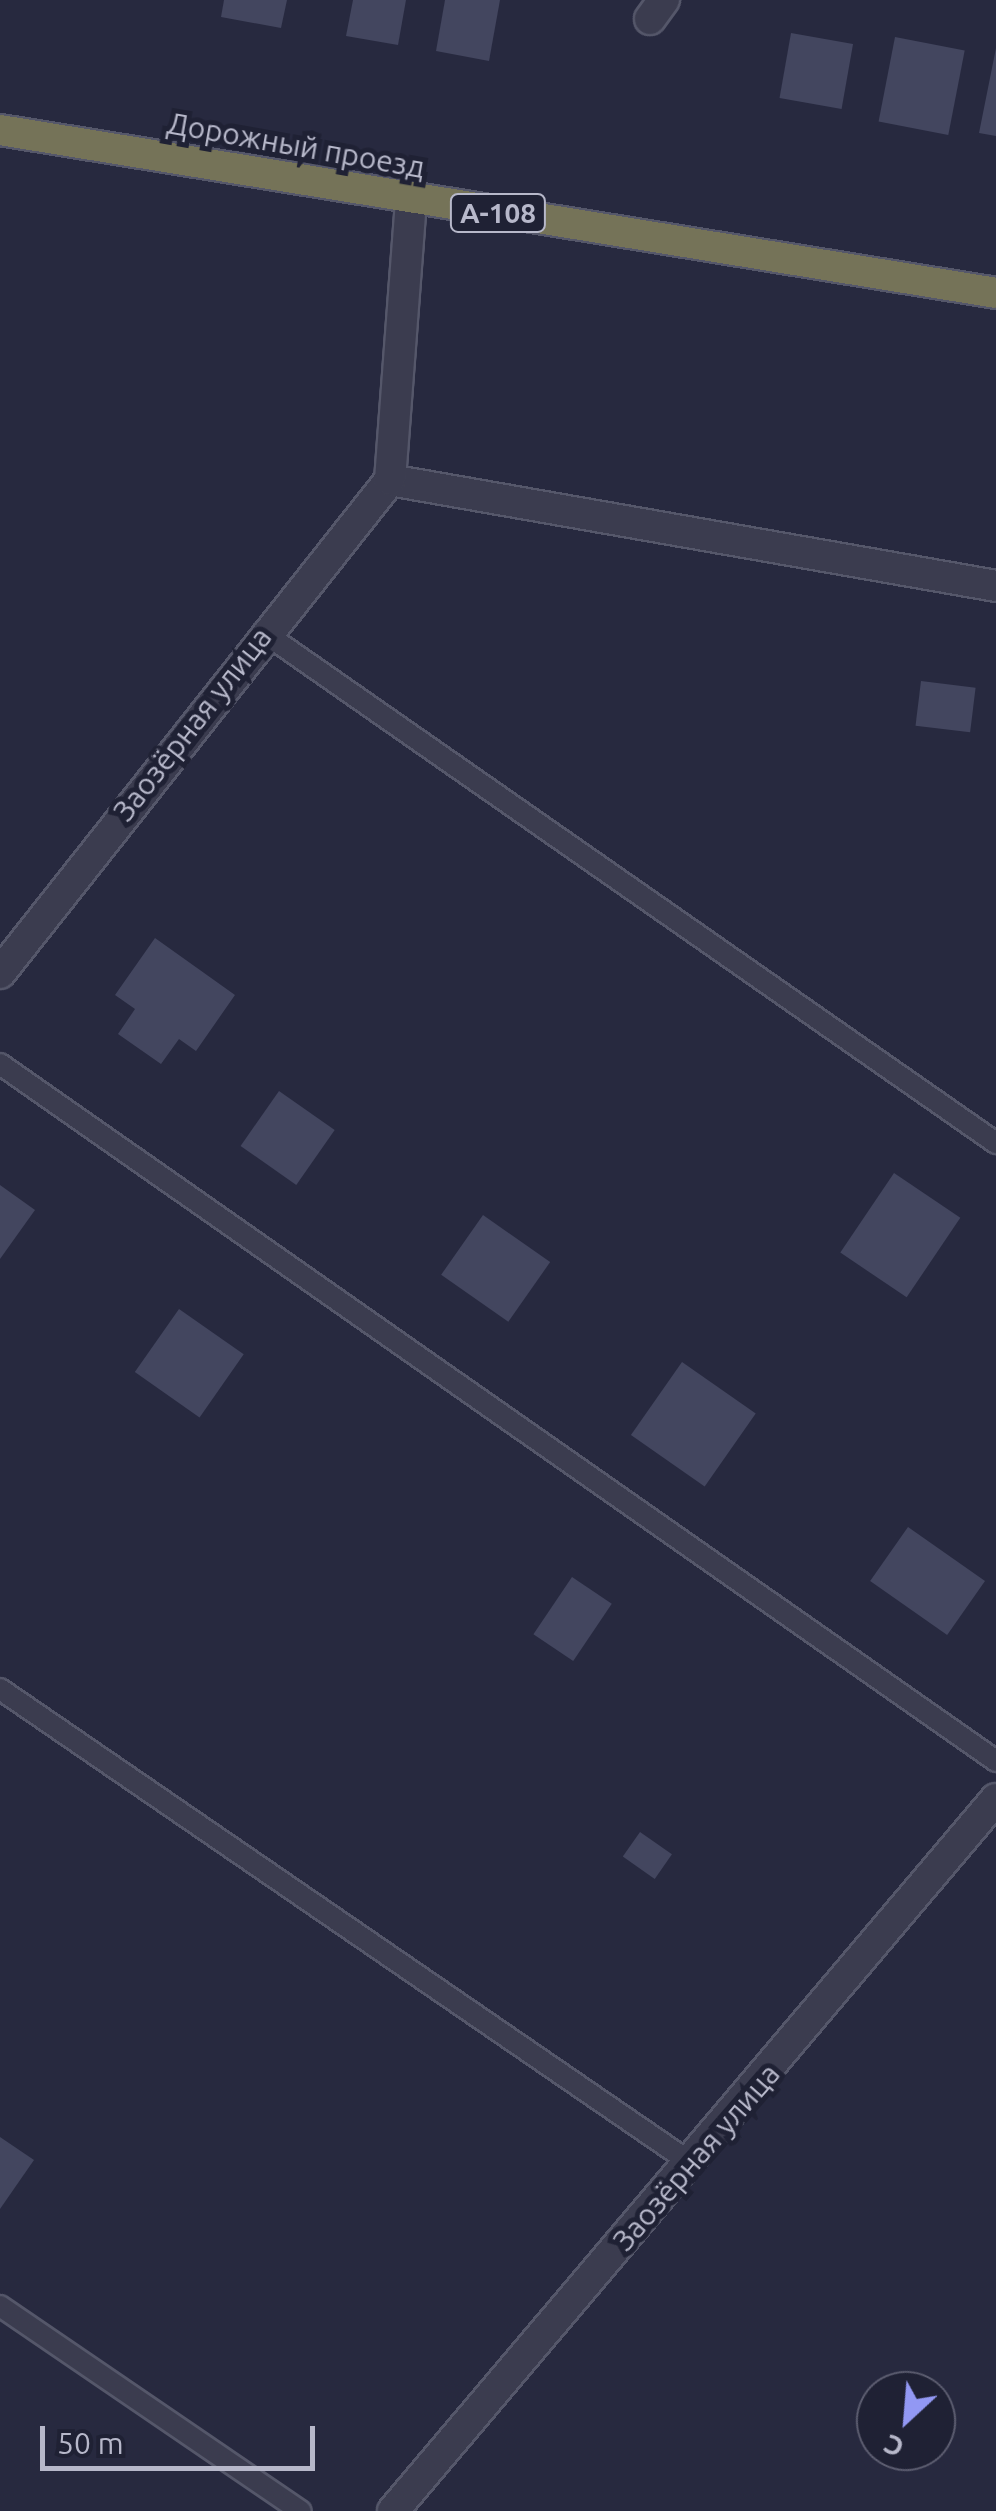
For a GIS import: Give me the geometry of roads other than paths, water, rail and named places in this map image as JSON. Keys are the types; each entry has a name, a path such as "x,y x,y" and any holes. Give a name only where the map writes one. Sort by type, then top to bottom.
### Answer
{"highway":[{"name":"Дорожный проезд","path":"0,130 996,293"}],"street":[{"path":"411,200 390,480 996,586"},
{"name":"Заозёрная улица","path":"0,973 263,632 390,480"},
{"name":"Заозёрная улица","path":"393,2511 996,1799"}],"lane":[{"path":"263,632 996,1143"},
{"path":"0,1064 996,1761"},
{"path":"0,1690 691,2163"},
{"path":"0,2306 301,2511"}]}
